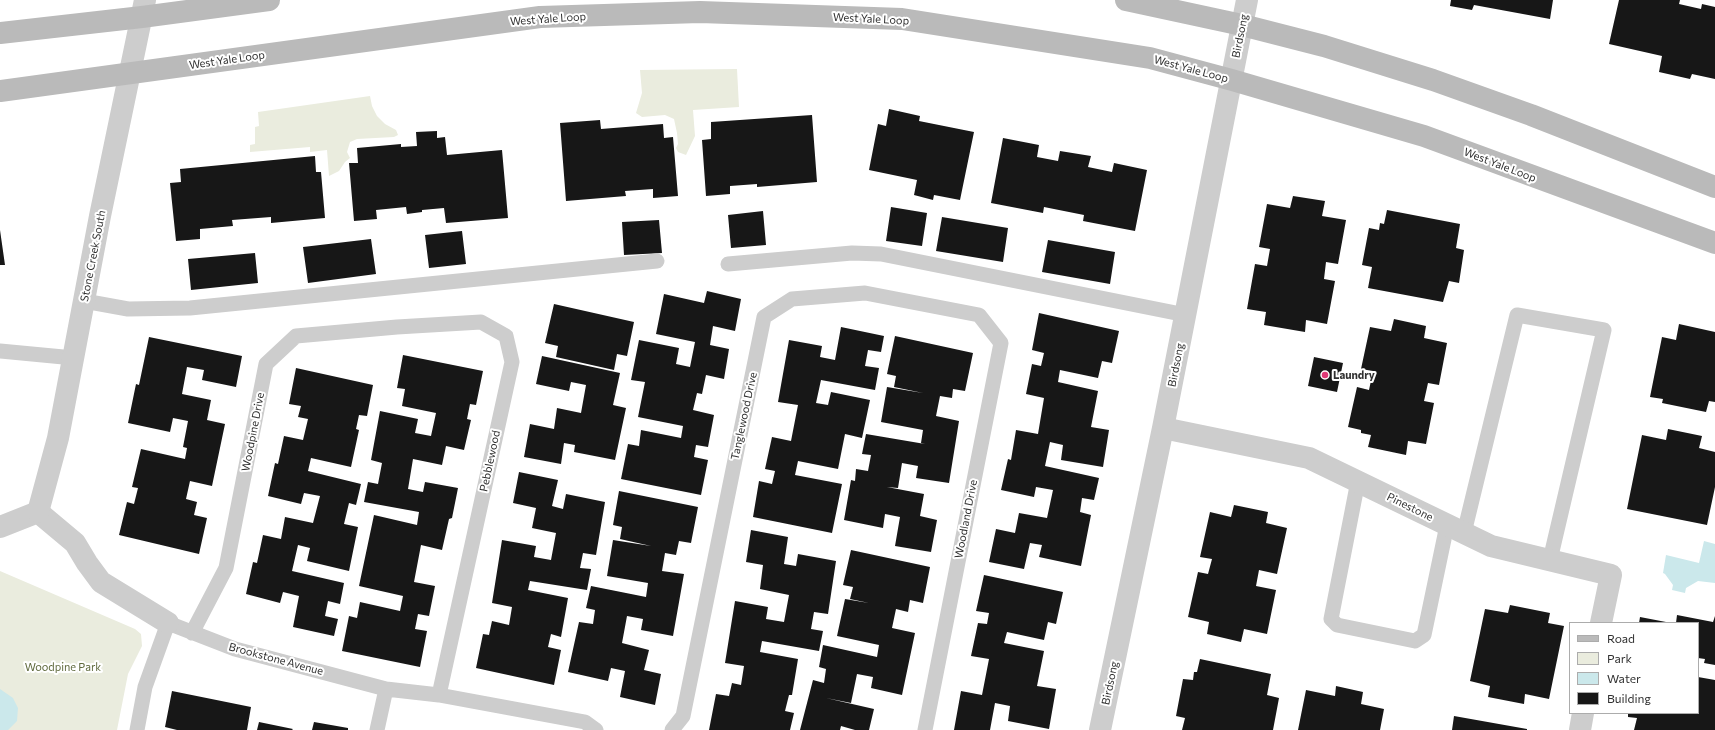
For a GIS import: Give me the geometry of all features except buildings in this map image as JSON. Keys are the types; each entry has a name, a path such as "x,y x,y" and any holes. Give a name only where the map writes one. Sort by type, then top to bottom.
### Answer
{"main road":[{"path":"0,33 144,9 269,0"},
{"path":"1126,0 1242,24 1324,46 1433,80 1539,118 1715,187"},
{"name":"West Yale Loop","path":"0,90 540,17 700,12 902,19 1150,58 1232,80 1424,136 1715,243"}],"street":[{"name":"Birdsong","path":"1100,730 1186,315 1247,0"},
{"name":"Stone Creek South","path":"38,512 58,438 84,301 144,9"},
{"name":"Pinestone","path":"1163,428 1309,458 1491,546 1611,575 1601,622"},
{"path":"0,527 38,512"},
{"name":"Brookstone Avenue","path":"38,512 75,543 87,564 101,582 168,623"},
{"path":"1580,730 1583,714"}],"lane":[{"path":"728,264 852,253 881,254 1186,315"},
{"path":"84,301 128,308 190,308 657,261"},
{"name":"Tanglewood Drive","path":"672,730 683,716 764,317 792,299 865,293 979,315"},
{"name":"Woodland Drive","path":"924,730 1001,343 979,315"},
{"path":"1358,481 1331,619 1336,625 1415,642 1424,635 1517,315 1604,330 1550,560"},
{"name":"Pebblewood","path":"397,327 481,322 506,336 512,362 439,695"},
{"name":"Woodpine Drive","path":"192,634 226,568 266,364 296,336 397,327"},
{"path":"0,351 74,358"},
{"path":"137,730 145,687 168,623"},
{"name":"Brookstone Avenue","path":"168,623 192,634 235,649 386,689 439,695 585,722 596,730"},
{"path":"377,730 386,689"}],"green space":[{"path":"737,69 739,107 693,110 695,136 686,155 678,152 676,148 678,144 674,119 665,115 642,117 636,113 642,93 640,70"},
{"path":"370,96 372,106 377,116 385,124 396,130 398,135 394,137 357,139 350,142 347,152 350,158 345,162 339,171 329,176 327,150 310,152 310,147 250,152 250,145 255,144 255,127 259,126 258,112"},
{"name":"Woodpine Park","path":"0,571 135,629 141,634 142,646 128,674 117,730 0,730"}],"water":[{"path":"1704,541 1715,544 1715,583 1698,581 1686,588 1685,593 1672,590 1673,585 1663,573 1666,555 1699,563"},
{"path":"0,689 13,698 18,708 17,721 8,730 0,730"}],"place":[{"name":"Laundry","path":"1325,375"}]}
